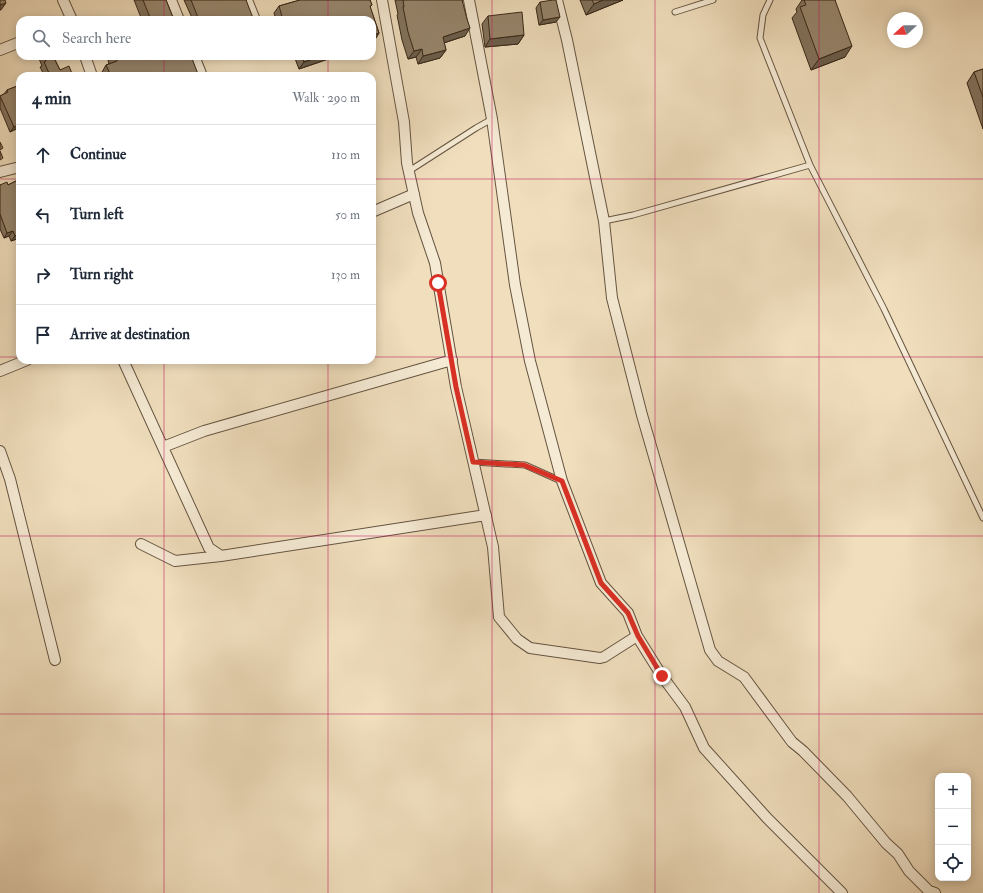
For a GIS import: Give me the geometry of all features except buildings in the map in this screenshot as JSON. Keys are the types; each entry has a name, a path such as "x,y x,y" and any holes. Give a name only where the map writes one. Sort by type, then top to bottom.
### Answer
{"street":[{"path":"63,0 70,16"},
{"path":"171,0 177,16"},
{"path":"247,0 253,16"},
{"path":"382,0 404,122 407,163 418,213 436,263 452,360 473,462 493,547 499,617 517,639 530,648 600,658 638,636"},
{"path":"469,0 492,119 515,285 530,361 562,481 601,583 628,613 638,636 662,676 685,707 704,748 767,818 842,893"},
{"path":"557,0 567,40 604,221 612,298 642,415 710,650 718,661 744,677 792,742 803,751 847,796 886,843 898,854 909,871 930,891 935,893"},
{"path":"0,50 16,44"},
{"path":"86,60 91,72"},
{"path":"196,60 200,72"},
{"path":"0,172 16,168"},
{"path":"376,210 414,194"},
{"path":"163,447 204,431 452,360"},
{"path":"0,371 17,364"},
{"path":"125,364 209,548 221,556"},
{"path":"0,450 10,478 55,660"},
{"path":"141,544 175,561 221,556 486,515"}],"lane":[{"path":"675,12 714,0"},
{"path":"770,0 763,15 760,38 810,165 884,309 983,518"},
{"path":"409,171 492,119"},
{"path":"604,221 633,215 810,165"},
{"path":"473,462 524,465 562,481"}],"route":[{"path":"438,283 456,387 473,462 524,465 562,481 601,583 628,613 638,636 662,676"}]}
